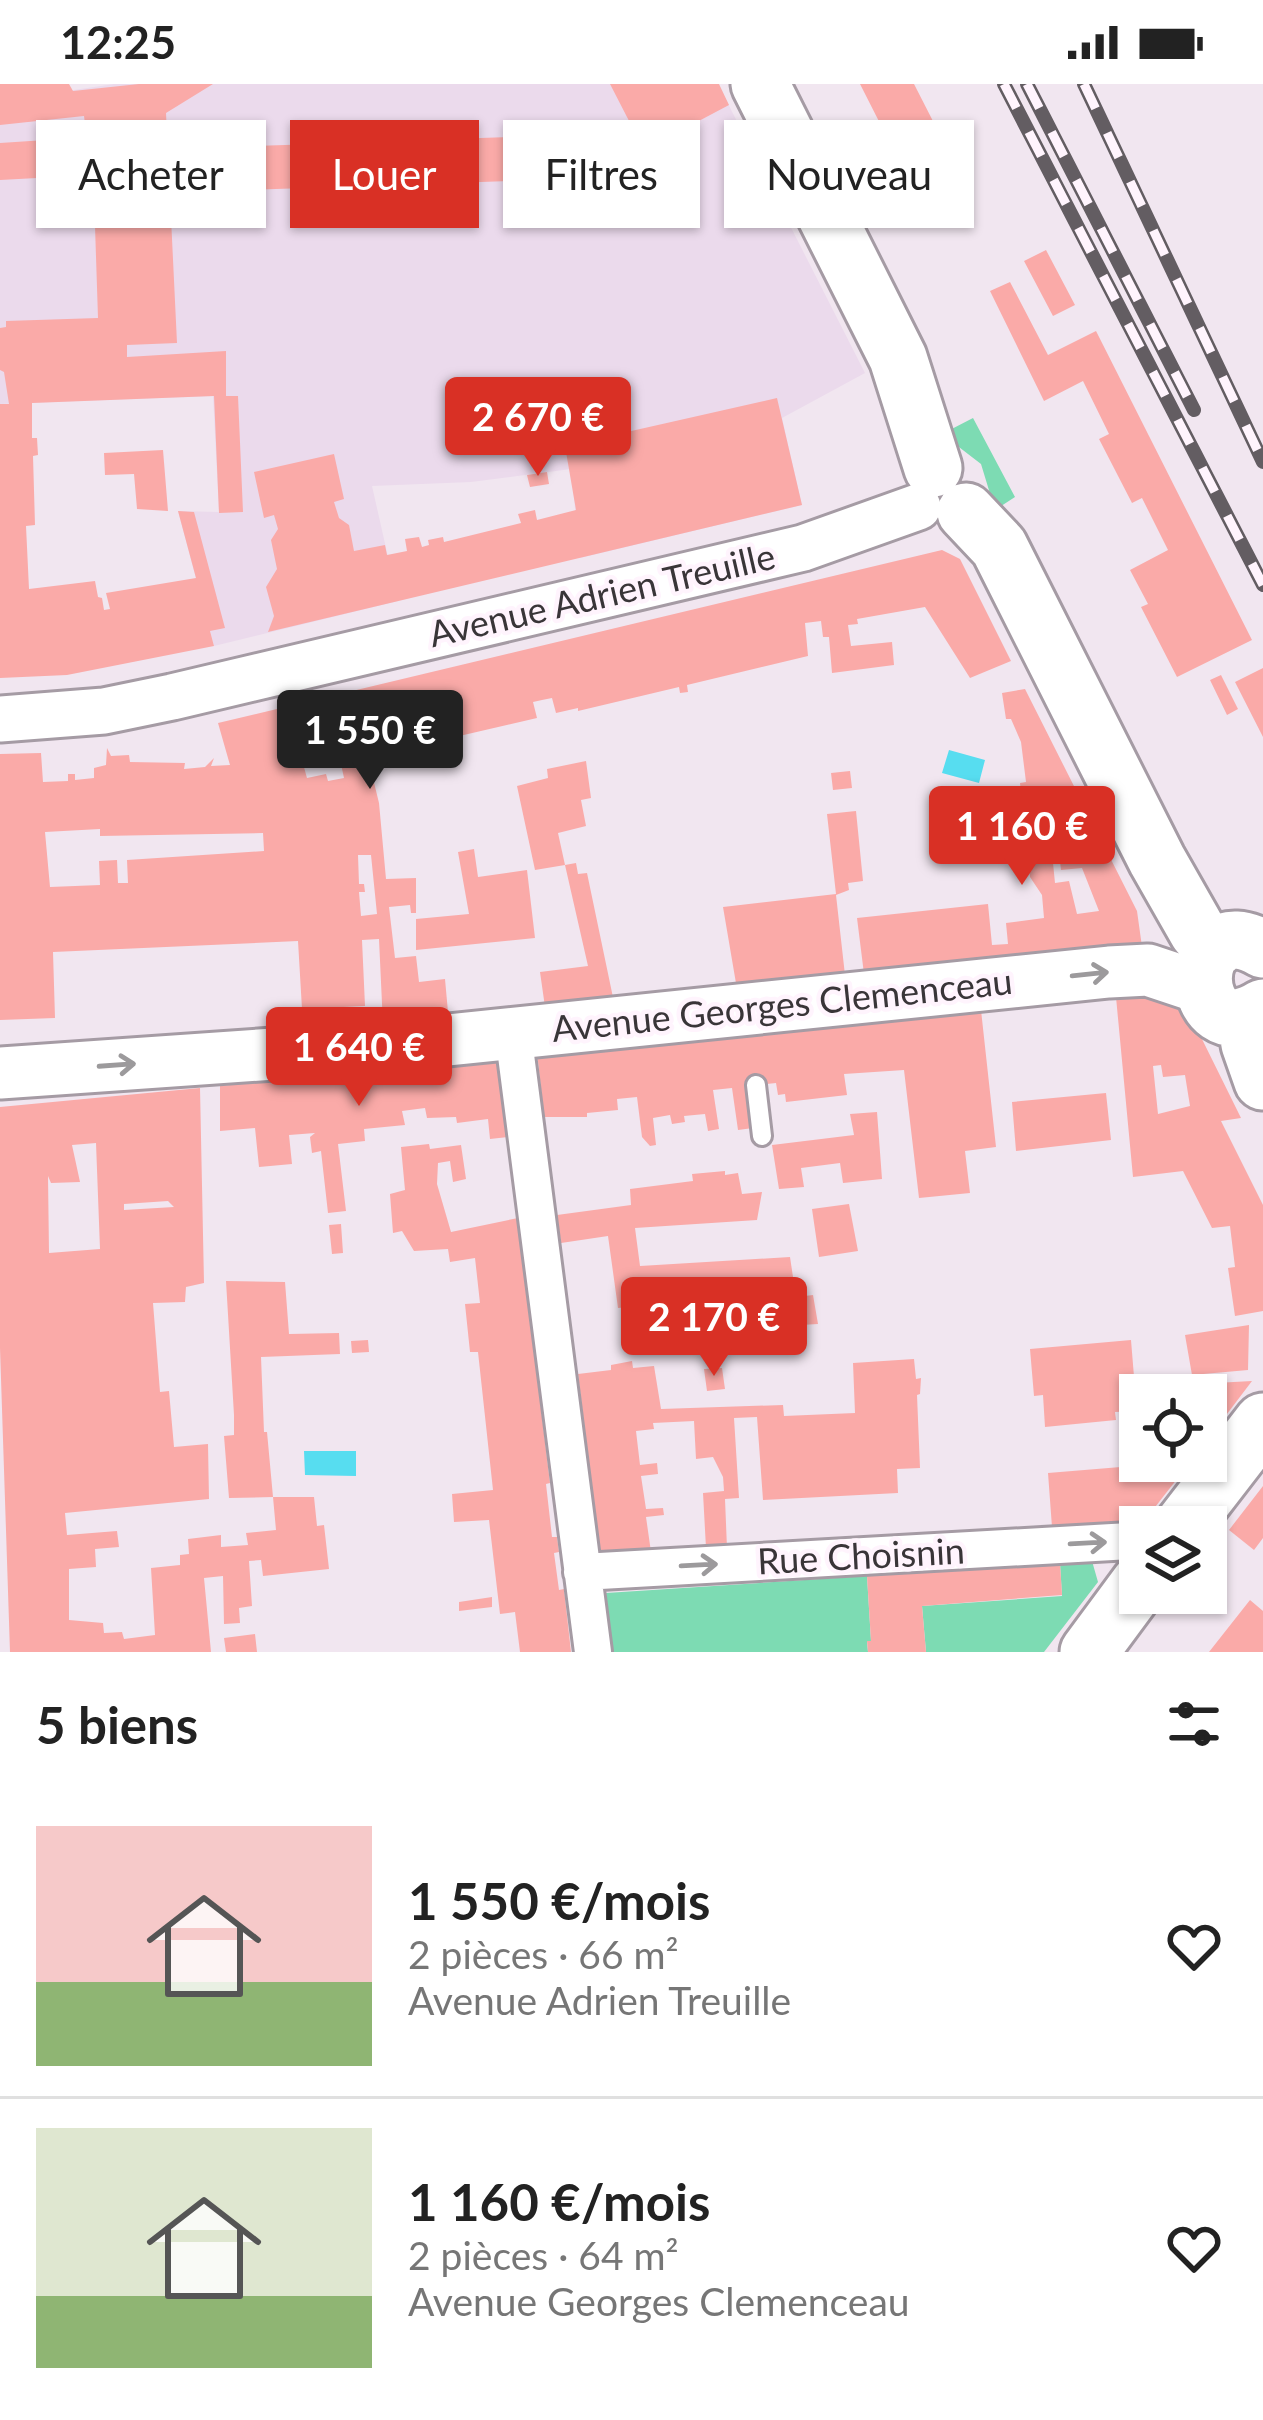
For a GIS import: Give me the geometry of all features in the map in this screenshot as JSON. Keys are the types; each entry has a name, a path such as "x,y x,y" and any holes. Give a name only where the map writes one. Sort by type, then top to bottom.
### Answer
{"main road":[{"path":"760,84 898,358 939,496 999,547 1157,860 1198,932 1238,982 1263,1081"},
{"name":"Avenue Georges Clemenceau","path":"0,1073 390,1046 513,1032 747,1021 1129,971 1238,982"},
{"path":"1199,1506 1263,1422"},
{"path":"1089,1652 1119,1611"}],"street":[{"name":"Avenue Adrien Treuille","path":"0,719 104,710 172,697 803,548 939,496"},
{"path":"513,1032 593,1652"},
{"name":"Rue Choisnin","path":"582,1572 1119,1541"}],"lane":[{"path":"756,1084 763,1136"}],"shaded area":[{"path":"114,84 718,84 736,120 724,120 724,228 791,228 865,373 782,418 802,505 580,558 571,469 471,482 372,486 398,601 214,646 178,511 219,512 213,396 0,404 0,101"}],"green space":[{"path":"973,418 1015,497 995,510 981,464 942,434"},
{"path":"1092,1561 1098,1582 1044,1652 926,1652 922,1606 1062,1596 1060,1563"},
{"path":"867,1576 868,1652 613,1652 606,1593"}],"water":[{"path":"949,750 985,760 979,783 942,773"},
{"path":"304,1451 356,1451 356,1476 305,1475"}],"building":[{"path":"0,84 69,84 73,91 139,84 213,84 166,113 166,120 84,120 84,116 0,125"},
{"path":"610,84 719,84 729,105 700,120 629,120"},
{"path":"860,84 914,84 932,120 878,120"},
{"path":"503,137 503,181 479,182 479,138"},
{"path":"36,141 36,178 0,180 0,143"},
{"path":"290,145 290,189 266,189 266,146"},
{"path":"95,228 172,228 177,343 127,345 127,357 226,351 226,396 238,396 243,512 219,513 214,396 32,403 32,438 37,438 38,455 33,456 35,525 26,526 29,589 95,581 104,610 110,609 106,593 196,578 178,511 194,512 225,628 210,631 214,646 67,675 0,678 0,404 9,404 0,370 0,328 6,327 6,321 98,318"},
{"path":"1046,250 1075,305 1053,316 1024,261"},
{"path":"1010,282 1048,355 1096,331 1252,640 1177,677 1141,607 1148,604 1130,570 1168,550 1142,498 1132,503 1099,439 1109,434 1083,381 1044,401 990,291"},
{"path":"777,398 802,505 268,632 274,616 266,587 277,569 271,540 278,529 274,515 264,518 254,472 334,454 344,499 334,502 339,518 349,525 354,551 385,545 387,555 407,551 405,539 419,537 422,547 429,545 428,540 443,537 444,542 521,523 518,514 535,510 537,520 576,510 565,446"},
{"path":"163,450 168,511 137,509 134,474 105,475 104,453"},
{"path":"547,472 549,484 530,487 527,475"},
{"path":"942,550 960,559 1011,661 970,678 925,607 857,619 858,624 848,625 851,646 892,642 894,665 832,673 829,637 823,637 821,621 805,623 808,656 687,685 688,692 680,693 679,687 556,713 552,698 533,702 537,718 412,747 409,732 389,736 392,752 368,758 379,803 386,879 416,878 416,913 411,913 410,905 389,907 395,958 416,956 419,982 445,979 449,1023 383,1025 379,939 362,940 365,1006 302,1009 298,941 53,952 55,1018 0,1020 0,754 41,753 43,782 68,781 68,774 75,774 75,780 94,778 94,768 106,765 107,748 111,756 129,755 130,762 185,763 184,769 205,767 214,758 211,766 230,765 218,723","holes":["366,747 368,758 341,764 344,778 328,781 326,774 307,778 302,760","100,829 100,836 263,833 264,851 127,860 128,883 118,883 117,860 99,861 100,885 50,887 45,832","358,855 371,855 377,914 361,916 359,892 365,892 364,884 359,884"]},
{"path":"1263,668 1263,737 1235,682"},
{"path":"1221,675 1238,709 1227,715 1210,680"},
{"path":"1025,689 1137,911 1143,954 865,982 857,918 988,904 992,945 1008,944 1006,923 1044,918 1042,895 1030,877 1020,783 1026,782 1021,742 1011,719 1006,719 1002,693","holes":["1059,852 1061,870 1082,868 1099,911 1077,914 1069,881 1055,883 1052,853"]},
{"path":"586,761 591,798 581,800 586,826 558,833 565,865 535,870 517,786 548,778 547,769"},
{"path":"850,771 852,788 833,790 831,773"},
{"path":"856,811 863,881 848,883 849,890 836,895 846,984 738,995 723,907 836,894 827,814"},
{"path":"474,849 478,877 527,870 535,938 416,950 416,919 469,914 458,852"},
{"path":"576,863 578,874 587,873 615,1007 546,1014 540,972 588,966 565,865"},
{"path":"1163,992 1198,1031 1241,1118 1221,1121 1263,1205 1263,1311 1235,1316 1228,1268 1235,1267 1230,1226 1212,1228 1183,1171 1133,1177 1116,997","holes":["1161,1065 1163,1077 1185,1075 1190,1106 1158,1114 1153,1066"]},
{"path":"981,1010 996,1147 965,1151 970,1193 919,1198 904,1070 844,1074 847,1095 786,1102 785,1094 778,1095 776,1083 747,1086 753,1128 738,1130 732,1088 713,1090 719,1129 708,1131 705,1114 684,1116 685,1122 672,1124 670,1115 653,1118 656,1145 650,1146 642,1137 637,1097 617,1099 618,1110 587,1113 587,1117 544,1117 537,1052"},
{"path":"497,1057 508,1137 490,1139 488,1119 457,1123 456,1117 427,1118 425,1108 402,1111 405,1125 364,1129 365,1141 338,1144 346,1211 328,1213 321,1151 312,1153 310,1137 315,1133 289,1135 292,1164 259,1167 255,1128 220,1131 220,1086"},
{"path":"200,1088 204,1283 186,1287 185,1302 153,1303 160,1392 169,1391 174,1447 208,1444 209,1499 65,1513 67,1535 117,1531 119,1547 95,1549 96,1567 69,1569 69,1620 103,1623 104,1633 122,1632 124,1639 155,1635 151,1568 180,1565 180,1555 189,1554 188,1539 221,1535 221,1547 248,1545 246,1533 276,1530 273,1497 314,1497 317,1526 324,1525 329,1569 263,1576 261,1560 249,1561 252,1606 239,1608 240,1623 224,1624 223,1576 204,1578 211,1652 10,1652 0,1348 0,1107","holes":["96,1143 100,1249 49,1253 48,1176 51,1183 80,1182 72,1145","168,1201 174,1207 124,1210 124,1204"]},
{"path":"1106,1093 1111,1140 1016,1151 1012,1102"},
{"path":"877,1112 882,1179 843,1183 840,1163 801,1168 804,1187 779,1189 772,1145 854,1135 850,1114"},
{"path":"429,1144 430,1149 461,1145 466,1179 453,1182 450,1161 438,1163 437,1184 451,1232 518,1218 550,1483 546,1484 552,1537 557,1537 559,1552 554,1553 559,1590 564,1589 571,1652 520,1652 515,1612 500,1614 489,1520 454,1522 452,1494 493,1490 478,1352 470,1352 465,1304 480,1303 475,1258 450,1262 448,1249 414,1251 402,1231 393,1233 390,1194 405,1190 401,1147"},
{"path":"725,1171 725,1175 738,1173 742,1194 762,1192 757,1220 635,1228 640,1266 790,1257 796,1297 813,1295 818,1324 801,1325 803,1334 790,1335 785,1307 769,1309 772,1331 684,1342 681,1319 670,1320 662,1304 618,1308 608,1236 561,1243 557,1215 631,1205 630,1189 693,1181 692,1174"},
{"path":"849,1204 858,1251 819,1257 812,1209"},
{"path":"341,1224 343,1253 332,1254 329,1225"},
{"path":"226,1281 285,1282 289,1334 339,1333 340,1354 261,1357 273,1497 229,1498 224,1436 234,1435 234,1415"},
{"path":"1249,1325 1248,1370 1192,1374 1185,1335"},
{"path":"368,1340 369,1352 352,1353 351,1341"},
{"path":"1131,1340 1134,1374 1119,1374 1116,1420 1045,1427 1043,1395 1034,1396 1030,1349"},
{"path":"914,1359 916,1379 921,1378 917,1395 920,1468 897,1469 898,1493 763,1500 757,1417 734,1418 739,1498 725,1499 727,1548 706,1548 703,1493 724,1491 723,1477 713,1457 696,1459 694,1421 653,1423 654,1429 636,1431 640,1465 657,1463 658,1474 641,1476 646,1509 663,1508 664,1515 646,1517 651,1552 600,1556 578,1374 611,1370 611,1365 632,1361 633,1368 654,1366 661,1409 783,1405 784,1416 855,1413 853,1363"},
{"path":"722,1368 725,1389 707,1391 704,1369"},
{"path":"1252,1381 1227,1414 1227,1382"},
{"path":"1119,1467 1119,1482 1175,1482 1156,1506 1119,1506 1119,1522 1052,1527 1048,1473"},
{"path":"1263,1486 1263,1538 1254,1550 1229,1530"},
{"path":"1060,1563 1062,1595 922,1606 926,1652 868,1652 867,1576"},
{"path":"492,1597 492,1607 459,1611 459,1602"},
{"path":"1250,1600 1263,1611 1263,1652 1209,1652"},
{"path":"255,1634 257,1652 226,1652 224,1638"}],"railway":[{"path":"1004,84 1263,585"},
{"path":"1027,84 1194,410"},
{"path":"1084,84 1263,462"}]}
